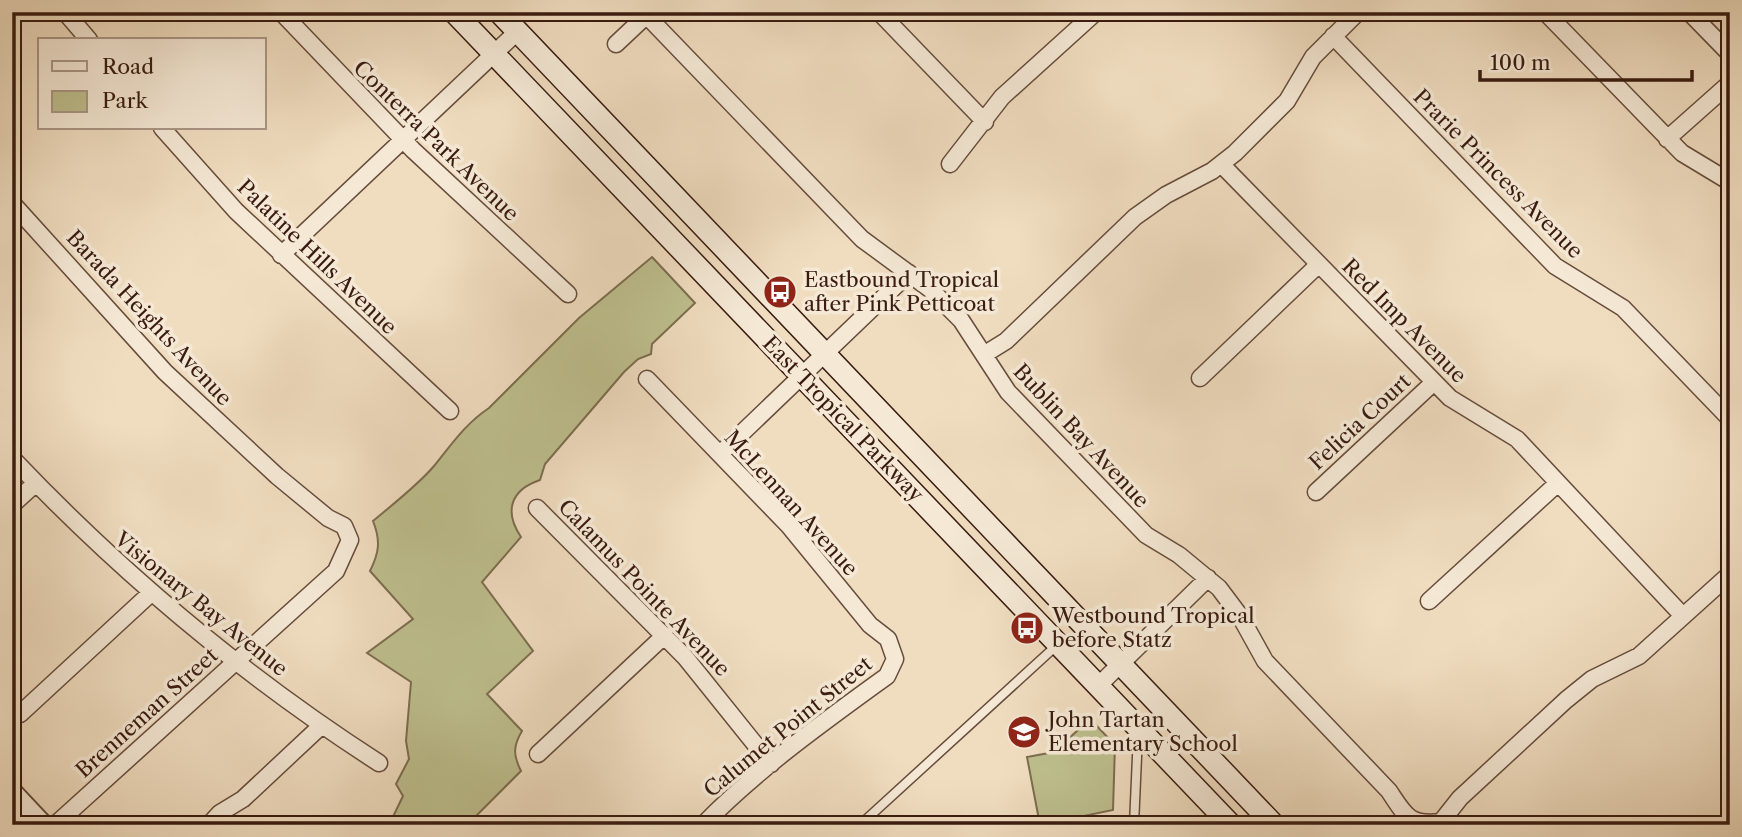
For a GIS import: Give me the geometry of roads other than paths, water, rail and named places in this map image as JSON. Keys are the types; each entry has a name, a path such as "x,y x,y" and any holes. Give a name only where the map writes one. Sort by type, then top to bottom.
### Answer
{"main road":[{"name":"East Tropical Parkway","path":"454,12 1121,664 1274,825"},
{"name":"East Tropical Parkway","path":"499,12 1058,644 1231,825"}],"street":[{"name":"Conterra Park Avenue","path":"281,12 403,140 568,295"},
{"path":"879,12 985,122"},
{"path":"950,164 1002,97 1096,12"},
{"path":"985,354 1006,341 1135,217 1221,164 1287,101 1314,57 1358,12"},
{"path":"1545,12 1667,139 1694,163 1730,182"},
{"path":"1689,12 1730,54"},
{"path":"616,44 649,14"},
{"name":"Bublin Bay Avenue","path":"649,14 862,239 930,289 961,320 985,354 996,378 1008,392 1146,535 1208,578 1229,600 1265,661 1389,791 1404,815 1423,825"},
{"path":"73,15 88,38"},
{"path":"281,255 517,32"},
{"name":"Prarie Princess Avenue","path":"1333,36 1547,259 1623,309 1730,419"},
{"path":"1667,139 1730,83"},
{"name":"Palatine Hills Avenue","path":"164,130 236,211 450,411"},
{"name":"Red Imp Avenue","path":"1221,164 1433,383 1450,398 1517,439 1683,616"},
{"name":"Barada Heights Avenue","path":"12,203 165,372 277,475 328,518 344,526 350,540"},
{"path":"1200,378 1318,265"},
{"path":"720,454 909,273"},
{"name":"McLennan Avenue","path":"647,379 789,526 870,625 888,639 895,659"},
{"name":"Felicia Court","path":"1316,492 1433,383"},
{"name":"Visionary Bay Avenue","path":"12,458 99,547 151,593 235,662 321,726 379,763"},
{"path":"12,505 36,483"},
{"path":"1429,600 1558,483"},
{"name":"Calamus Pointe Avenue","path":"537,508 665,635 771,764"},
{"name":"Brenneman Street","path":"55,825 336,571 350,540"},
{"path":"1423,825 1441,822 1460,798 1566,700 1592,679 1639,656 1730,574"},
{"path":"1098,686 1208,578"},
{"path":"20,714 151,593"},
{"path":"538,754 665,635"},
{"name":"Calumet Point Street","path":"703,825 771,764 887,676 895,659"},
{"path":"209,825 220,813 243,799 321,726"},
{"path":"12,792 43,825"}],"lane":[{"path":"860,825 1058,644"},
{"path":"1134,825 1138,728"}],"place":[{"name":"Eastbound Tropical after Pink Petticoat","path":"780,292"},
{"name":"Westbound Tropical before Statz","path":"1027,628"},
{"name":"John Tartan Elementary School","path":"1024,732"}]}
